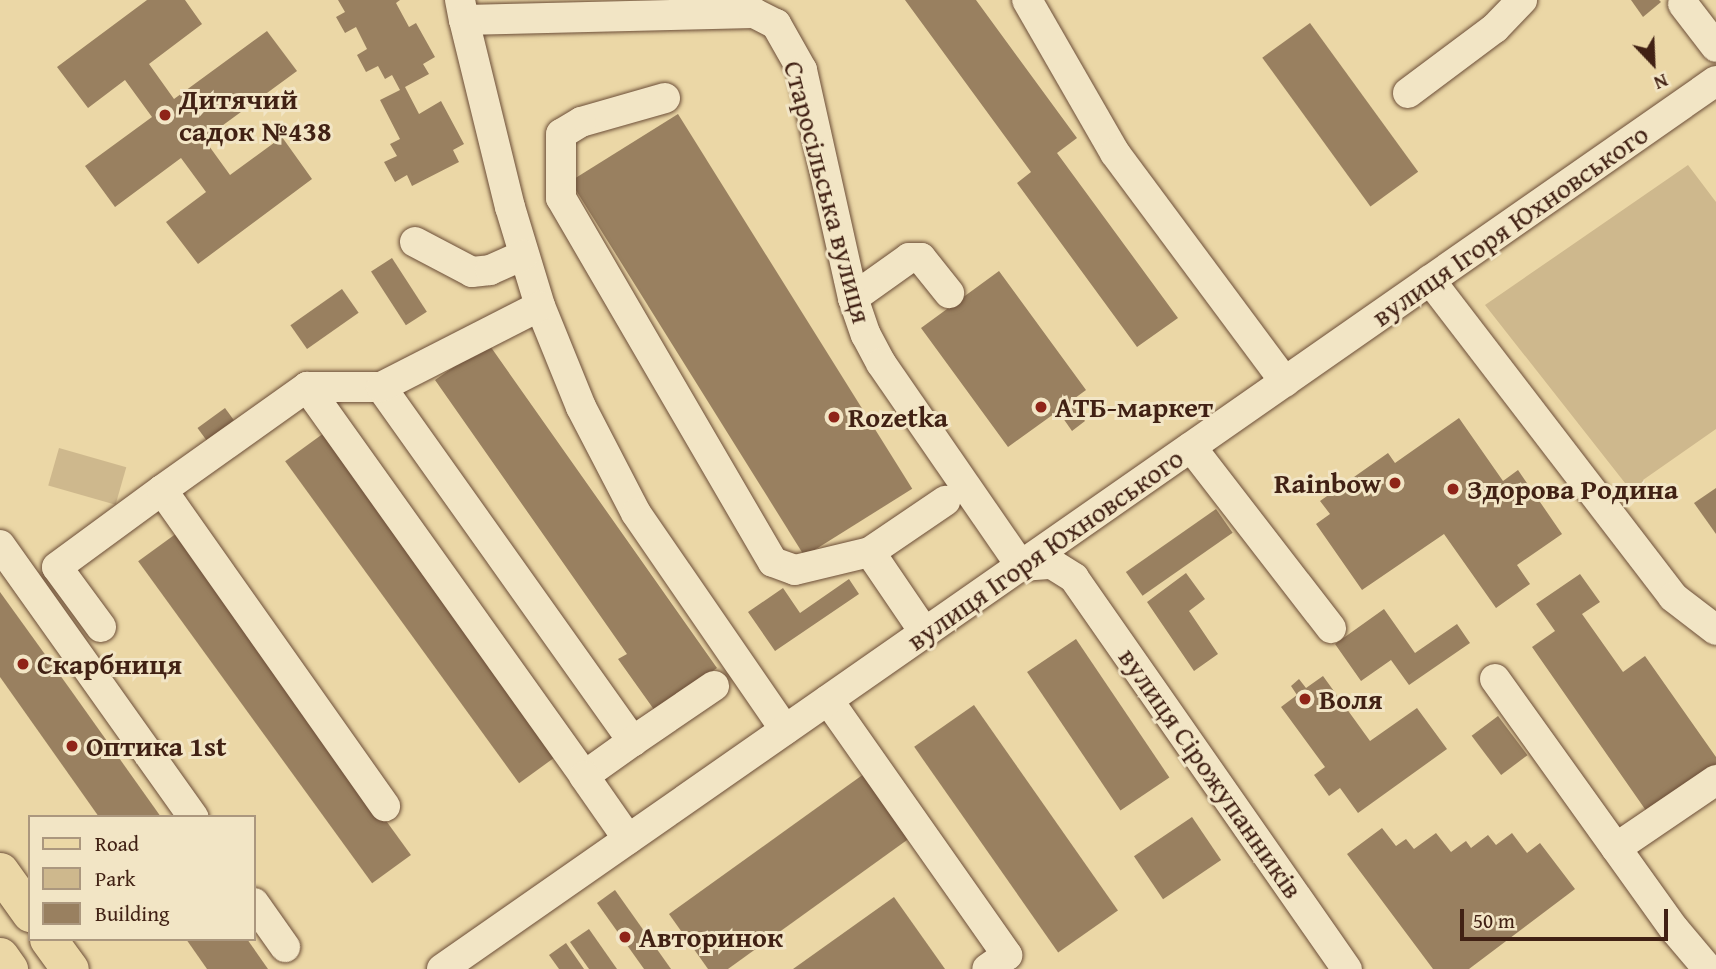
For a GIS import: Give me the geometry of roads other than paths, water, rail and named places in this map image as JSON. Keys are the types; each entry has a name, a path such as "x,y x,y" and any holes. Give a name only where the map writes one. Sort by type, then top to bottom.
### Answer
{"main road":[{"path":"0,872 28,910"},
{"path":"49,941 70,969"},
{"path":"0,956 9,969"}],"street":[{"path":"1027,0 1115,153 1285,382"},
{"path":"1408,93 1495,28 1522,0"},
{"path":"1683,4 1716,47"},
{"name":"Старосільська вулиця","path":"462,10 631,8 754,13 776,24 802,70 853,298 881,363 1021,566"},
{"path":"462,10 524,255 540,306 581,407 636,513 785,730"},
{"name":"вулиця Ігоря Юхновського","path":"442,969 1716,81"},
{"path":"665,99 581,122 561,134 561,198 773,562 795,570 870,552 945,501"},
{"path":"415,242 471,272 490,270 524,255"},
{"path":"853,298 909,258 921,258 948,293"},
{"path":"1430,280 1673,597 1716,629"},
{"path":"101,627 57,567 162,489 307,387 382,387 540,306"},
{"path":"307,387 628,839"},
{"path":"382,387 634,741"},
{"path":"1191,447 1331,628"},
{"path":"162,489 385,806"},
{"path":"1074,578 1070,552 1079,526"},
{"path":"0,545 192,815"},
{"path":"870,552 925,633"},
{"path":"1021,566 1052,564 1074,578"},
{"name":"вулиця Сірожупанників","path":"1074,578 1348,969"},
{"path":"1495,679 1616,848 1709,969"},
{"path":"584,776 714,686"},
{"path":"828,700 1007,955 987,969"},
{"path":"1616,848 1716,780"},
{"path":"256,906 285,947"}],"place":[{"name":"Дитячий садок №438","path":"165,115"},
{"name":"АТБ-маркет","path":"1041,407"},
{"name":"Rozetka","path":"834,417"},
{"name":"Rainbow","path":"1395,483"},
{"name":"Здорова Родина","path":"1453,489"},
{"name":"Скарбниця","path":"23,664"},
{"name":"Воля","path":"1305,699"},
{"name":"Оптика 1st","path":"72,746"},
{"name":"Авторинок","path":"625,937"}]}
